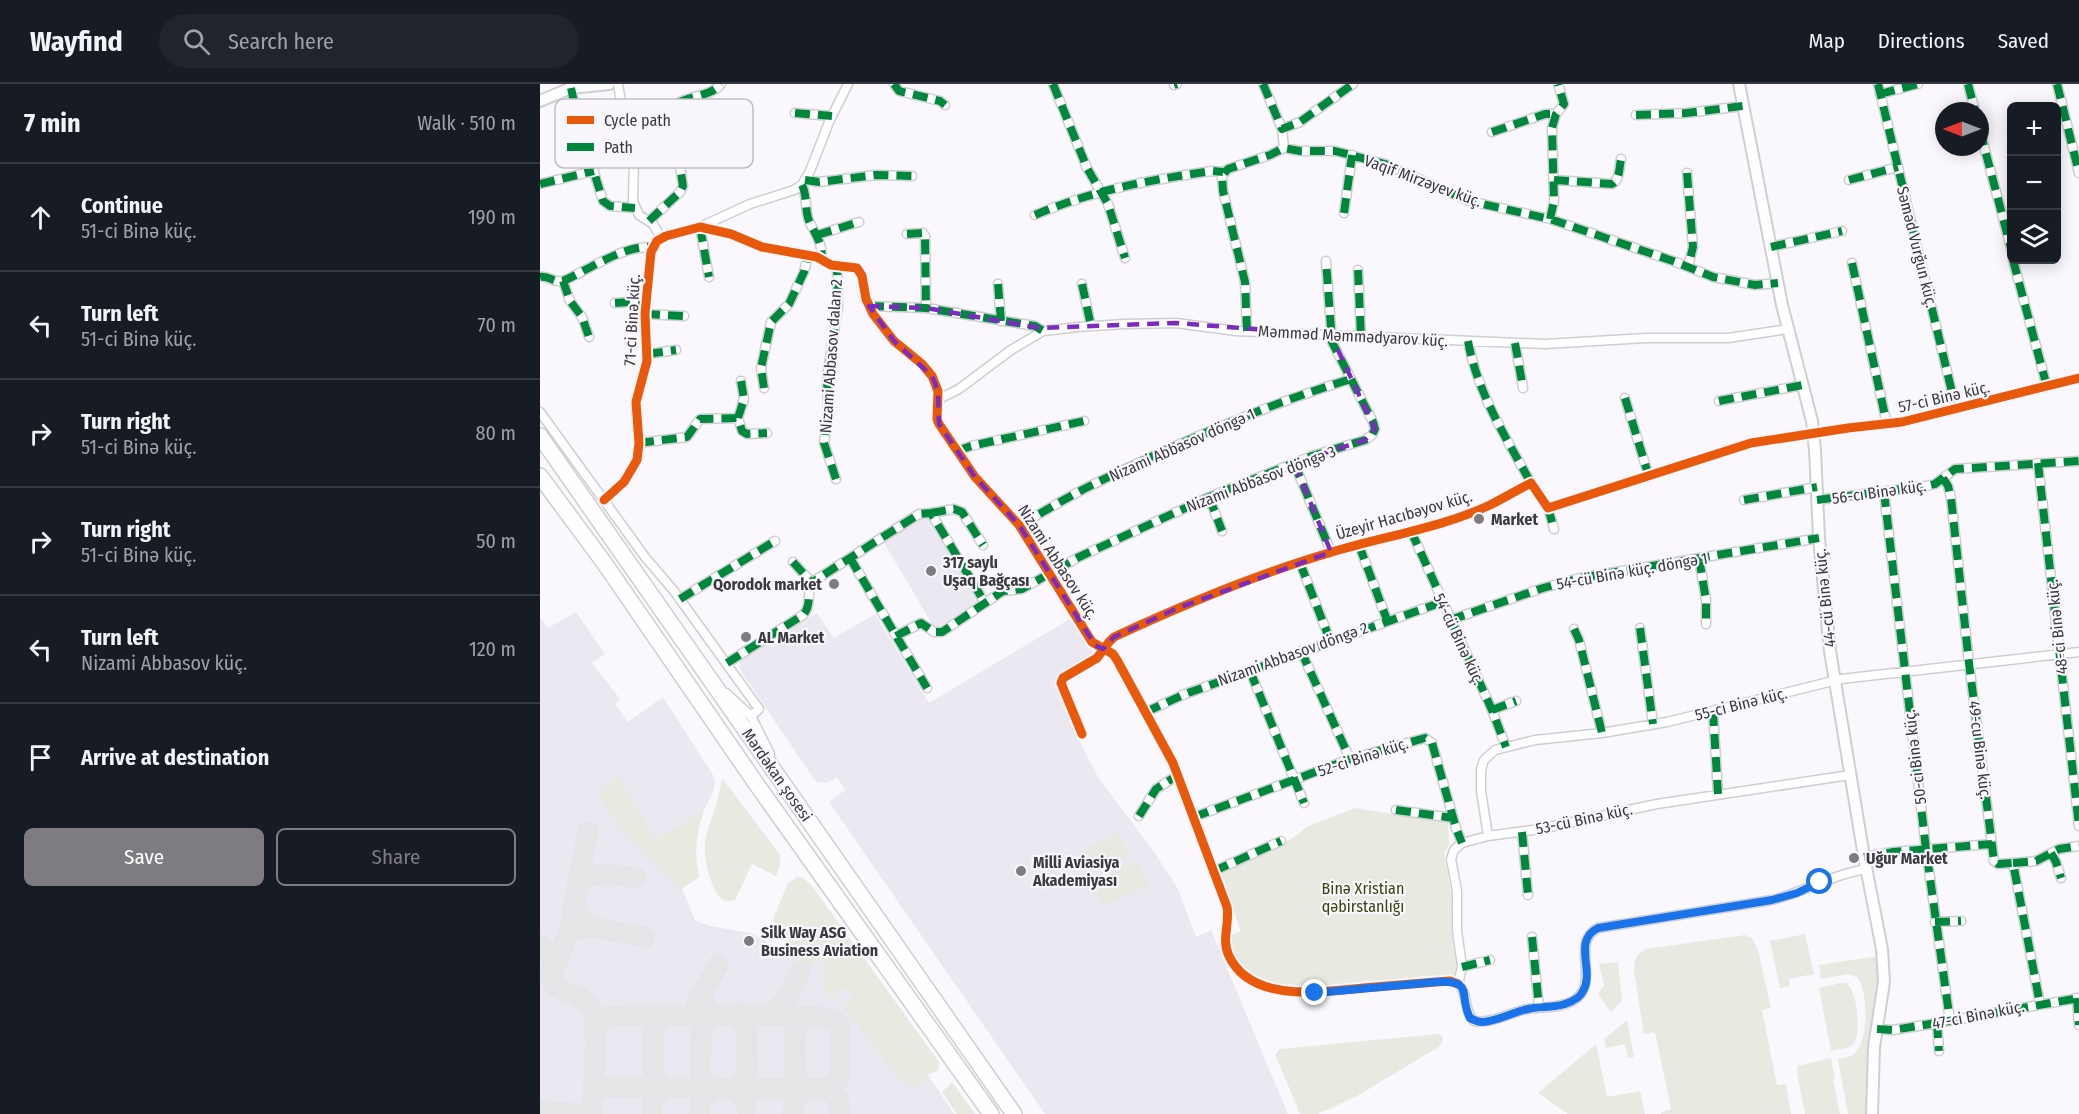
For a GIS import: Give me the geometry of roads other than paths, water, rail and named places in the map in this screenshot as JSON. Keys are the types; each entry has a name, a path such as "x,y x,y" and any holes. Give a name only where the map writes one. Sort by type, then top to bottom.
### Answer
{"highway":[{"name":"Mərdəkan şosesi","path":"540,436 1014,1114"},
{"name":"Mərdəkan şosesi","path":"540,476 605,564 755,782 991,1114"}],"street":[{"path":"540,102 571,88 609,84"},
{"path":"618,84 620,99"},
{"path":"689,99 715,90 721,84"},
{"path":"709,277 700,227 750,204 794,190 803,183 848,84"},
{"path":"894,84 899,91 945,105"},
{"path":"1053,84 1087,168 1102,192 1113,217 1125,258"},
{"path":"1035,215 1070,200 1156,179 1212,171 1223,172 1270,155 1284,147 1282,129 1263,84"},
{"path":"1282,129 1300,122 1353,84"},
{"path":"1550,219 1554,201 1552,128 1556,114 1563,104 1558,84"},
{"name":"44-cü Binə küç.","path":"1739,84 1778,283 1814,434 1819,538 1834,680 1882,949 1883,996 1872,1074 1872,1114"},
{"name":"Səməd Vurğun küç.","path":"1878,84 1956,409"},
{"path":"1880,94 1918,84"},
{"path":"1968,84 1973,102"},
{"path":"2057,84 2079,173"},
{"path":"571,88 573,99"},
{"path":"1636,115 1686,113 1743,106"},
{"path":"795,113 832,116"},
{"path":"1492,132 1545,114 1556,114"},
{"name":"Vaqif Mirzəyev küç.","path":"1284,147 1335,151 1352,155 1412,175 1469,201 1550,219 1734,283 1755,285 1778,283"},
{"path":"1344,213 1352,155"},
{"path":"1987,156 2007,233"},
{"path":"1554,180 1612,184 1617,178 1620,159"},
{"path":"1849,180 1898,167"},
{"path":"593,168 606,205 635,208"},
{"path":"540,276 556,282 563,281 614,256 643,247 652,247 661,238 653,224 639,214 635,208 634,168"},
{"path":"649,221 680,192 683,186 680,168"},
{"path":"540,184 594,171"},
{"path":"1223,172 1222,191 1245,282 1247,331"},
{"path":"1687,173 1693,247 1688,267"},
{"path":"803,183 876,175 912,176"},
{"path":"803,183 809,218 822,250 821,259"},
{"path":"817,236 859,222"},
{"name":"Nizami Abbasov küç.","path":"661,238 700,227 731,234 762,247 821,259 837,267 859,269 869,306 894,341 922,364 932,376 939,391 937,419 957,452 981,485 1019,525 1092,642 1113,654 1146,712 1178,775 1228,912 1225,942 1229,957 1246,976 1268,987 1299,993 1450,981 1458,984"},
{"path":"1771,248 1842,231"},
{"path":"907,234 925,236 926,308"},
{"name":"71-ci Binə küç.","path":"604,500 616,491 631,474 637,460 639,443 636,402 648,354 645,314 652,247"},
{"path":"764,388 761,368 771,322 789,304 804,272 808,256"},
{"name":"Nizami Abbasov döngə 3","path":"896,636 921,623 934,632 942,632 1003,591 1022,589 1087,553 1209,497 1294,462 1365,441 1372,435 1375,429 1373,422 1335,349 1331,335 1326,261"},
{"path":"1852,263 1887,425"},
{"path":"2014,264 2047,387"},
{"name":"Nizami Abbasov dalan 2","path":"836,479 824,443 828,412 827,378 838,306 837,267"},
{"path":"1358,270 1361,336"},
{"path":"563,281 570,301 582,317 589,337"},
{"path":"998,284 1002,321"},
{"path":"1082,284 1091,326"},
{"path":"615,303 646,301"},
{"path":"869,306 926,308 1035,326 1043,331"},
{"path":"645,314 684,316"},
{"name":"Məmməd Məmmədyarov küç.","path":"939,399 959,390 1011,350 1043,331 1091,326 1176,323 1247,331 1515,343 1646,338 1720,338 1788,328"},
{"path":"1468,341 1471,357 1484,392 1531,483 1548,508 1554,529"},
{"path":"1515,343 1524,388"},
{"path":"648,354 676,350"},
{"name":"57-ci Binə küç.","path":"1814,434 1887,425 2079,378"},
{"name":"Nizami Abbasov döngə 1","path":"1019,525 1090,486 1203,434 1286,400 1352,379"},
{"path":"741,381 744,399 738,418 742,431 747,434 767,433"},
{"path":"1719,401 1803,385"},
{"path":"1625,398 1649,477"},
{"path":"540,412 759,709 751,716"},
{"path":"639,443 687,437 700,420 738,418"},
{"path":"957,452 972,446 1084,421"},
{"path":"1548,508 1751,444 1814,434"},
{"name":"56-cı Binə küç.","path":"1817,500 1935,484 1955,469 2079,460"},
{"path":"1294,462 1331,552"},
{"name":"48-ci Binə küç.","path":"2038,463 2079,826"},
{"name":"49-cu Binə küç.","path":"1943,478 1951,498 1992,844 1996,864 2013,863"},
{"name":"Üzeyir Hacıbəyov küç.","path":"1082,734 1061,683 1062,678 1096,658 1114,638 1178,608 1331,552 1412,531 1489,505 1531,483"},
{"path":"1744,500 1817,487"},
{"name":"50-ci Binə küç.","path":"1884,492 1935,922 1950,1021"},
{"path":"1209,497 1222,531"},
{"path":"727,663 803,615 808,606 812,583 919,513 954,509 962,512 983,546"},
{"path":"931,513 986,603"},
{"name":"54-cü Binə küç.","path":"1412,531 1492,710 1506,747"},
{"name":"54-cü Binə küç. döngə 1","path":"1450,620 1543,588 1580,578 1664,562 1819,538"},
{"path":"680,599 775,541"},
{"path":"1359,545 1387,620"},
{"path":"850,558 927,688"},
{"path":"1699,558 1706,600 1706,624"},
{"path":"793,562 812,583"},
{"path":"1300,563 1330,640"},
{"name":"Nizami Abbasov döngə 2","path":"1146,712 1185,694 1330,640 1442,602"},
{"path":"1640,628 1653,724"},
{"path":"1574,629 1579,640 1602,733"},
{"path":"1301,651 1350,759"},
{"name":"55-ci Binə küç.","path":"1488,836 1481,770 1488,755 1495,750 1535,740 1602,733 1653,724 1834,680 2079,652"},
{"path":"1250,671 1304,803"},
{"path":"713,682 751,716 790,795"},
{"path":"1492,710 1516,701"},
{"path":"1713,711 1718,794"},
{"name":"52-ci Binə küç.","path":"1194,817 1350,759 1428,739 1432,743 1462,843"},
{"name":"53-cü Binə küç.","path":"1462,843 1488,836 1522,832 1718,794 1786,786 1850,774"},
{"path":"1139,816 1156,789 1178,775"},
{"path":"1396,810 1453,818"},
{"path":"1522,832 1528,895"},
{"path":"1214,871 1281,841"},
{"path":"1462,843 1454,850 1451,859 1457,891 1457,930 1462,967 1458,984 1465,994 1468,1014 1474,1021 1488,1021 1539,1007 1565,1004 1578,998 1583,991 1586,978 1586,941 1591,932 1598,928 1772,900 1797,893 1834,876 1867,868"},
{"path":"1864,857 1992,844"},
{"path":"2040,1004 2013,863 2036,861 2059,849 2079,846"},
{"path":"2051,853 2061,878"},
{"path":"1935,922 1961,921"},
{"path":"1532,937 1539,1007"},
{"path":"1462,967 1490,960"},
{"path":"2078,998 2079,1025"},
{"name":"47-ci Binə küç.","path":"1877,1029 1893,1030 2078,998"},
{"path":"1937,1023 1939,1051"}],"place":[{"name":"Market","path":"1479,519"},
{"name":"317 saylı Uşaq Bağçası","path":"931,571"},
{"name":"Qorodok market","path":"834,584"},
{"name":"AL Market","path":"746,637"},
{"name":"Uğur Market","path":"1854,858"},
{"name":"Milli Aviasiya Akademiyası","path":"1021,871"},
{"name":"Silk Way ASG Business Aviation","path":"749,941"}],"park label":[{"name":"Binə Xristian qəbirstanlığı","path":"1363,897"}]}
